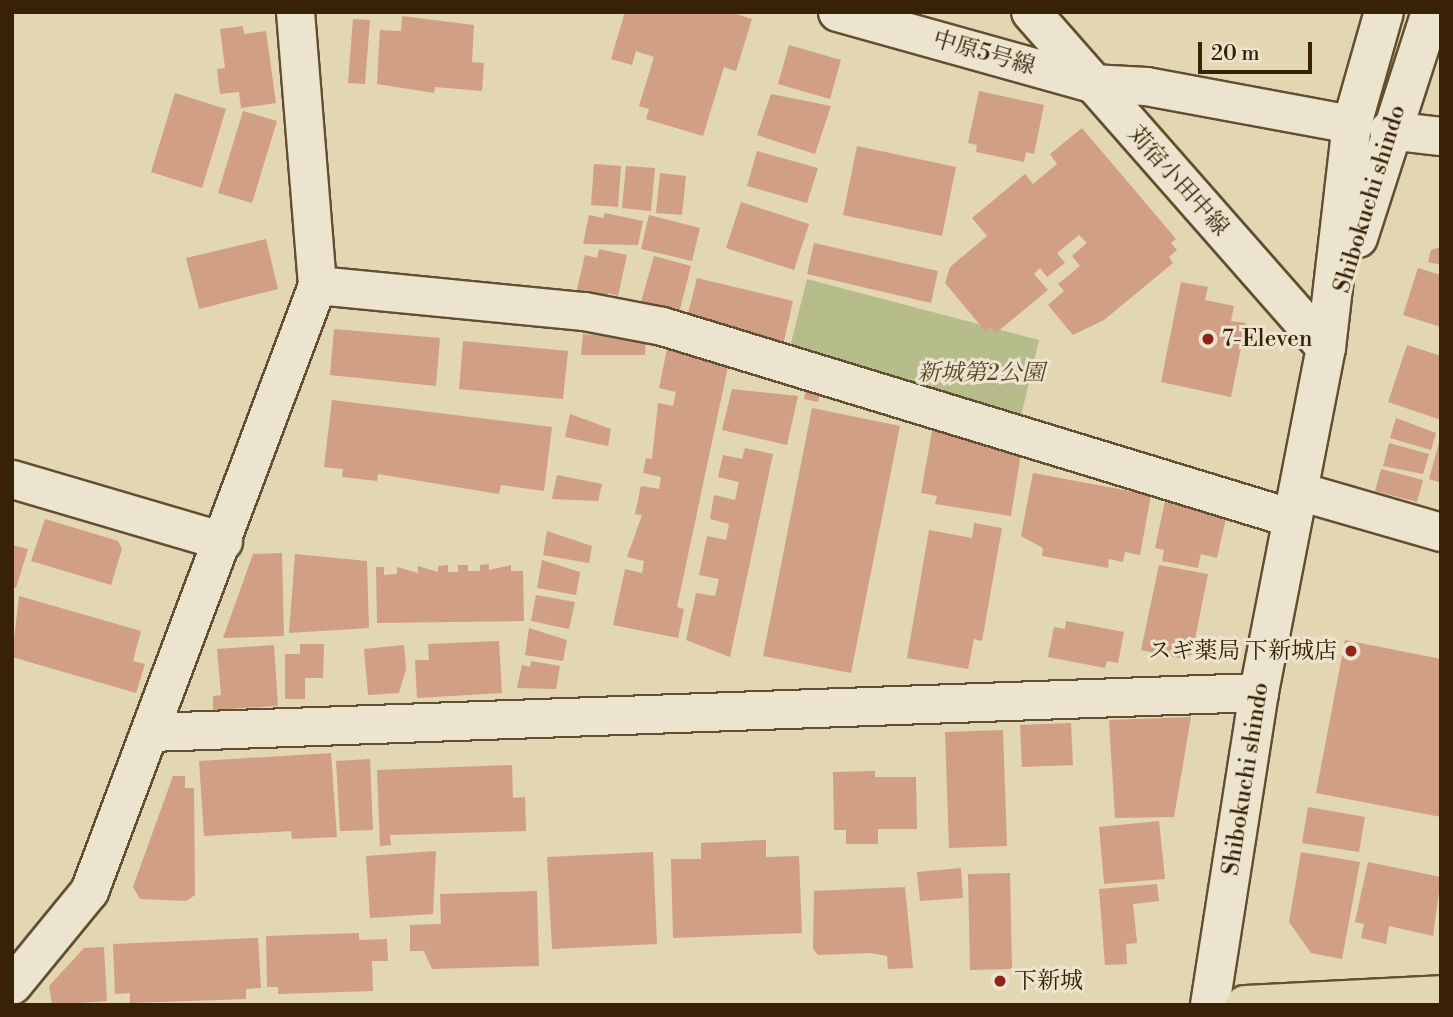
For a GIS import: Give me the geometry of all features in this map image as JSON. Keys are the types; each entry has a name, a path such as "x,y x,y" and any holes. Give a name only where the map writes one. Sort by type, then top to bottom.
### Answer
{"main road":[{"path":"1245,1005 1441,995"}],"street":[{"path":"12,985 89,891 223,541 317,285 295,12"},
{"name":"中原5号線","path":"837,12 1091,83 1146,86 1370,127 1441,136"},
{"name":"苅宿小田中線","path":"1031,12 1326,348"},
{"name":"Shibokuchi shindo","path":"1210,1005 1259,692 1370,127 1384,12"},
{"name":"Shibokuchi shindo","path":"1370,127 1431,12"},
{"path":"317,285 584,311 662,326 1295,505 1441,532"},
{"path":"12,480 223,541"},
{"path":"151,732 1259,692"}],"green space":[{"name":"新城第2公園","path":"807,279 1039,340 1017,433 786,363"}],"building":[{"path":"625,12 730,12 752,19 736,71 724,67 703,136 646,119 649,109 639,106 654,57 636,51 632,65 611,59"},
{"path":"402,16 474,25 472,62 484,63 482,91 435,87 434,93 377,84 380,30 401,31"},
{"path":"353,19 370,20 365,84 348,83"},
{"path":"243,26 244,34 266,31 276,103 241,108 239,92 220,94 217,69 225,68 220,29"},
{"path":"789,45 841,60 830,99 778,84"},
{"path":"979,91 1044,105 1034,154 1026,152 1024,162 976,152 977,145 968,143"},
{"path":"175,93 226,109 202,188 151,172"},
{"path":"771,94 831,106 815,154 757,135"},
{"path":"243,111 277,121 252,203 218,193"},
{"path":"1082,128 1176,239 1171,243 1177,250 1169,257 1173,263 1104,320 1073,335 1048,305 1064,291 1058,284 1080,266 1072,256 1087,243 1079,235 1057,253 1065,263 1047,277 1040,268 1034,274 1048,290 996,333 991,327 986,332 945,283 950,267 987,236 972,218 1025,174 1033,184 1057,164 1050,154"},
{"path":"857,146 956,167 942,236 843,215"},
{"path":"757,151 818,168 807,203 747,186"},
{"path":"594,164 621,166 618,207 591,205"},
{"path":"626,166 655,168 651,211 622,208"},
{"path":"660,173 686,176 682,215 656,213"},
{"path":"741,202 809,224 794,270 726,248"},
{"path":"605,213 643,221 638,245 583,244 589,215 603,218"},
{"path":"649,215 700,228 692,261 641,249"},
{"path":"266,239 278,289 199,309 186,258"},
{"path":"814,243 938,271 931,303 807,274"},
{"path":"1441,247 1441,265 1428,262 1431,250"},
{"path":"599,249 627,255 618,296 608,293 605,309 574,302 585,255 597,258"},
{"path":"654,256 691,266 679,313 641,302"},
{"path":"1418,268 1441,275 1441,327 1403,315"},
{"path":"697,278 793,301 782,350 685,326"},
{"path":"1181,282 1208,287 1205,300 1234,306 1231,321 1246,323 1231,397 1161,382"},
{"path":"334,329 440,338 436,386 330,375"},
{"path":"583,334 646,339 645,355 581,355"},
{"path":"463,341 568,351 563,399 459,389"},
{"path":"668,344 730,357 677,607 684,609 678,638 613,625 625,569 642,573 644,561 627,557 642,515 635,514 641,486 659,489 661,477 643,473 646,458 652,459 658,403 673,406 676,392 659,388"},
{"path":"1407,345 1441,356 1441,420 1388,402"},
{"path":"807,385 821,389 818,402 804,399"},
{"path":"732,389 798,396 787,445 722,430"},
{"path":"332,400 552,427 544,491 501,485 499,494 378,474 377,481 342,477 343,469 324,467"},
{"path":"812,408 900,426 851,673 763,656"},
{"path":"570,414 611,429 608,446 565,437"},
{"path":"1396,418 1436,433 1431,450 1390,438"},
{"path":"932,431 1022,447 1011,516 935,504 937,496 921,493"},
{"path":"1441,439 1441,483 1429,479"},
{"path":"1389,443 1429,454 1423,474 1383,466"},
{"path":"745,448 773,454 730,657 686,640 696,593 715,596 719,579 699,575 707,536 726,540 729,524 710,519 714,495 735,500 739,482 718,477 723,455 742,459"},
{"path":"1381,469 1423,480 1417,502 1375,491"},
{"path":"1033,473 1151,495 1140,555 1125,552 1123,562 1109,559 1108,568 1042,556 1043,548 1021,536"},
{"path":"557,475 602,484 598,501 552,499"},
{"path":"1165,501 1227,514 1217,558 1201,554 1198,568 1162,561 1164,550 1155,548"},
{"path":"45,519 118,541 122,549 111,585 31,561"},
{"path":"974,523 1002,528 982,641 974,639 968,669 907,658 929,530 972,538"},
{"path":"547,531 592,546 589,563 543,555"},
{"path":"12,545 28,549 16,588 12,586"},
{"path":"282,553 284,636 223,638 253,554"},
{"path":"295,554 367,561 369,628 289,633"},
{"path":"542,560 580,572 576,595 537,588"},
{"path":"489,564 489,570 511,565 511,571 523,571 524,621 377,623 376,567 384,567 384,575 397,574 397,567 418,573 418,566 438,572 438,566 448,565 448,572 458,572 458,565 468,565 468,571 480,571 480,565"},
{"path":"1159,565 1208,574 1192,654 1184,659 1141,650"},
{"path":"536,595 575,602 569,629 531,621"},
{"path":"19,596 141,631 133,661 145,664 136,693 12,657"},
{"path":"1066,621 1124,632 1118,663 1107,661 1105,668 1048,657 1054,627 1065,629"},
{"path":"529,628 567,640 563,661 525,655"},
{"path":"1345,640 1441,659 1441,817 1316,793"},
{"path":"499,641 502,693 417,698 415,660 429,660 428,644"},
{"path":"300,644 324,644 323,678 305,678 305,699 285,699 285,654 300,654"},
{"path":"274,645 278,706 213,710 213,696 221,695 217,649"},
{"path":"404,645 406,669 399,693 368,695 364,649"},
{"path":"531,661 560,666 556,689 517,688 522,665 530,667"},
{"path":"1191,717 1174,817 1115,818 1109,720"},
{"path":"1071,723 1073,765 1022,767 1020,725"},
{"path":"1003,730 1007,846 949,848 945,732"},
{"path":"331,753 337,837 292,839 291,831 204,836 199,761"},
{"path":"370,759 373,830 340,831 336,761"},
{"path":"512,765 513,798 525,797 526,831 390,835 391,845 380,846 377,770"},
{"path":"875,771 875,777 916,777 917,829 878,829 878,844 846,844 846,830 834,830 833,772"},
{"path":"173,776 185,776 185,788 194,788 195,895 186,901 140,899 133,887"},
{"path":"1308,807 1365,817 1359,852 1302,843"},
{"path":"1159,821 1165,879 1104,884 1099,827"},
{"path":"766,840 766,857 799,856 802,933 673,938 671,859 701,859 701,843"},
{"path":"436,851 433,914 370,918 366,856"},
{"path":"653,852 657,944 552,949 547,857"},
{"path":"1301,852 1360,862 1342,959 1311,953 1289,922"},
{"path":"1368,862 1441,877 1433,936 1389,926 1386,944 1361,938 1364,924 1355,922"},
{"path":"961,868 963,898 920,901 917,872"},
{"path":"1010,873 1012,969 970,970 968,874"},
{"path":"1157,884 1159,901 1133,904 1137,943 1126,944 1127,964 1105,965 1099,889"},
{"path":"905,887 913,968 888,969 887,956 870,953 818,955 813,949 814,891"},
{"path":"537,891 539,966 432,969 424,951 410,951 410,925 441,924 440,894"},
{"path":"359,933 359,940 387,939 388,961 372,961 373,991 278,994 278,987 267,987 266,936"},
{"path":"258,938 261,988 246,989 246,999 130,1003 130,993 115,994 113,944"},
{"path":"104,947 107,1001 52,1005 49,986 84,948"}],"place":[{"name":"7-Eleven","path":"1208,339"},
{"name":"スギ薬局 下新城店","path":"1351,651"},
{"name":"下新城","path":"1000,981"}]}
